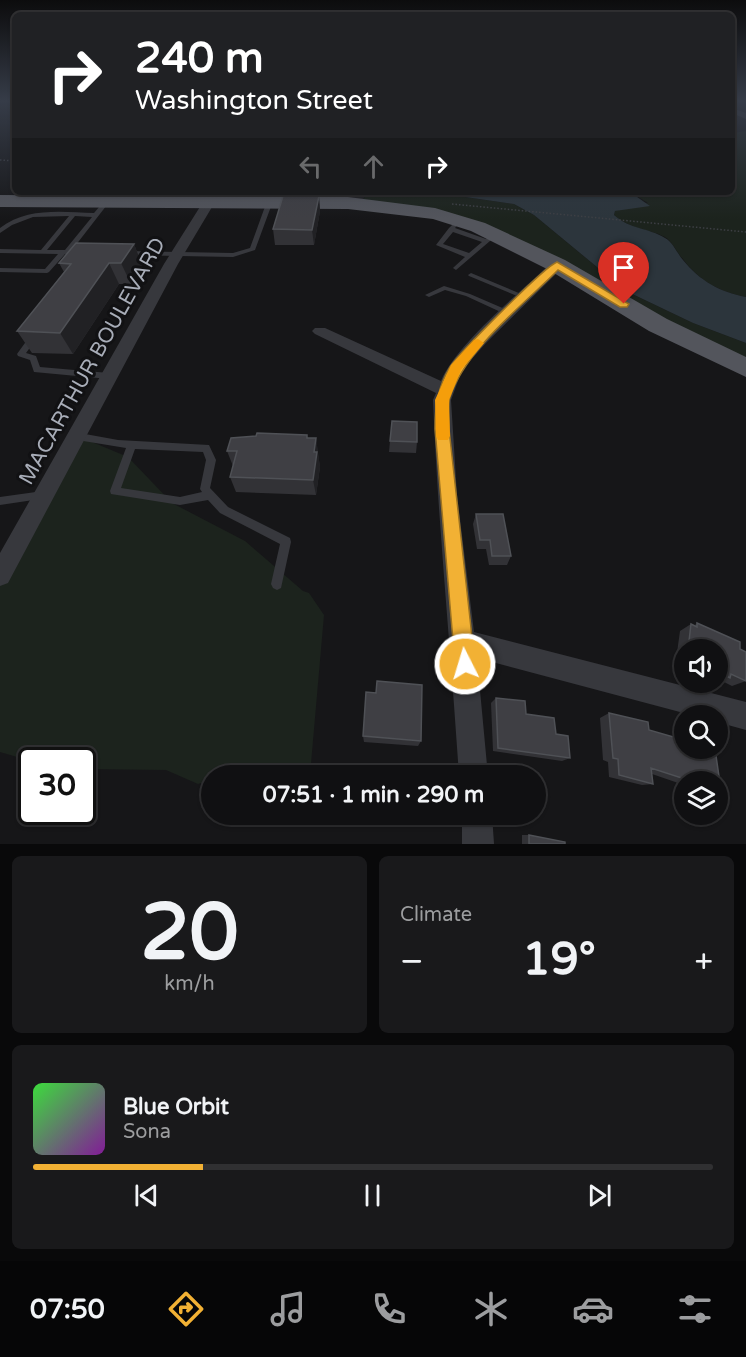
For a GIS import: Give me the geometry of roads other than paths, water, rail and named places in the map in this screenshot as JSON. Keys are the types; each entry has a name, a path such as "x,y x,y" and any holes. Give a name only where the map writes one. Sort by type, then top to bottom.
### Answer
{"main road":[{"path":"0,201 35,196 102,208 265,198 394,207 435,214 454,225 557,265 658,325 746,368"}],"street":[{"name":"MACARTHUR BOULEVARD","path":"0,575 74,436 209,202"},
{"path":"473,765 442,429 442,400 455,368 557,265"},
{"path":"320,331 446,390"},
{"path":"463,642 570,668 746,716"},
{"path":"477,825 478,844"}],"lane":[{"path":"122,253 233,255 253,249 265,198"},
{"path":"0,231 14,221 31,216 73,215 102,208"},
{"path":"0,270 47,271 102,208"},
{"path":"42,252 73,215"},
{"path":"454,225 439,245 470,256"},
{"path":"456,268 490,238"},
{"path":"0,251 89,252 82,262"},
{"path":"471,275 524,297"},
{"path":"429,295 444,288 468,295 508,312"},
{"path":"43,326 21,354 33,358 37,370 109,376"},
{"path":"74,436 132,445 206,448 211,460 205,489 210,495 224,510 286,542 277,584"},
{"path":"132,445 115,491 180,501 210,495"},
{"path":"0,501 43,495"}]}
